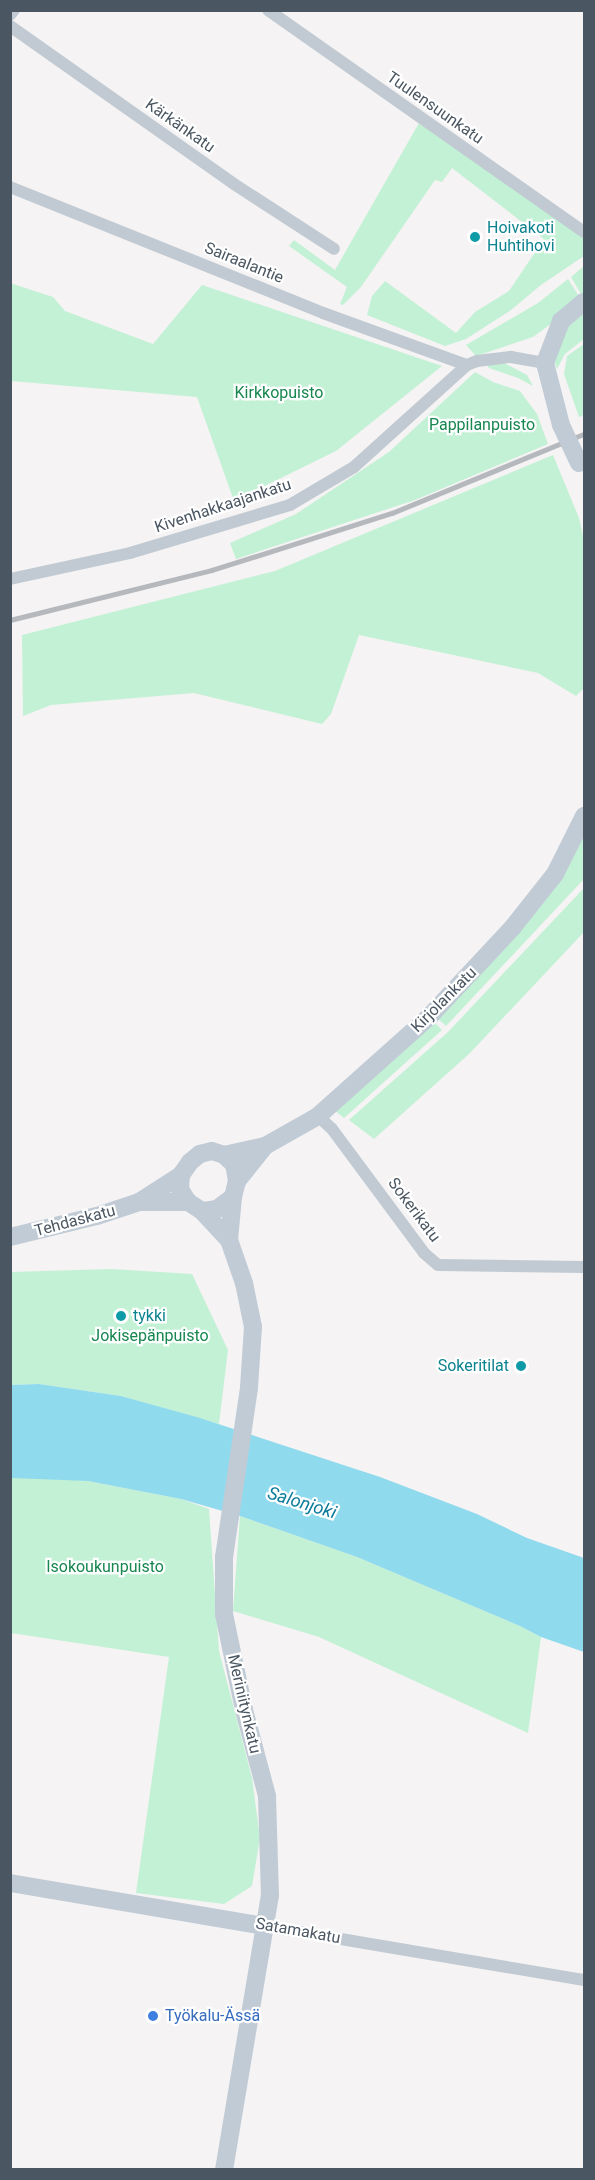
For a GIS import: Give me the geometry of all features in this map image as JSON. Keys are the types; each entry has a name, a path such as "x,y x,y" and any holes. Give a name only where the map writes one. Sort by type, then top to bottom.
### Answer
{"main road":[{"path":"582,470 561,425 545,363 561,321 585,302"},
{"name":"Kirjolankatu","path":"224,1155 265,1146 318,1116 430,1016 513,927 555,874 585,816"},
{"name":"Kirjolankatu","path":"235,1189 265,1146"},
{"path":"212,1151 224,1155 234,1164 235,1189 218,1209 195,1207 180,1189 181,1175 200,1154 212,1151"},
{"name":"Tehdaskatu","path":"10,1238 97,1216 139,1202 181,1175"},
{"name":"Meriniitynkatu","path":"224,2169 270,1895 267,1796 244,1710 224,1614 224,1557 249,1388 253,1327 244,1283 229,1240 235,1189"},
{"name":"Tehdaskatu","path":"139,1202 195,1207"},
{"name":"Meriniitynkatu","path":"195,1207 229,1240"},
{"name":"Satamakatu","path":"10,1883 264,1926"}],"street":[{"path":"10,15 14,10"},
{"name":"Tuulensuunkatu","path":"268,10 585,232"},
{"name":"Kärkänkatu","path":"10,26 234,184 334,249"},
{"name":"Sairaalantie","path":"10,187 323,313 467,365"},
{"name":"Kivenhakkaajankatu","path":"10,579 130,553 290,505 354,467 467,365 477,361 511,357 545,363"},
{"name":"Sokerikatu","path":"318,1116 332,1129 424,1253 438,1265 585,1267"},
{"name":"Satamakatu","path":"264,1926 585,1980"}],"green space":[{"path":"419,123 584,237 584,256 541,285 511,310 466,339 445,346 367,315 372,296 385,281 456,333 475,312 509,291 544,239 452,168 442,182 435,180 361,287 343,305 340,304 347,287 289,246 294,240 335,270"},
{"path":"584,266 584,299 571,277"},
{"path":"568,279 582,301 533,337 476,356 466,345 538,303"},
{"name":"Kirkkopuisto","path":"10,283 53,297 65,311 153,344 202,285 442,366 336,451 234,501 197,397 11,381"},
{"path":"584,307 584,339 565,354 557,369 552,355 557,339"},
{"path":"584,344 584,415 579,417 564,374 567,356"},
{"path":"502,362 527,375 533,386 489,368 487,365"},
{"name":"Pappilanpuisto","path":"475,372 493,382 520,391 537,414 548,444 415,500 236,559 230,543 296,514 389,452"},
{"path":"553,455 579,518 584,540 584,688 576,696 538,673 359,635 331,714 322,724 194,693 51,705 23,716 22,635 275,571"},
{"path":"584,834 584,879 446,1026 434,1015"},
{"path":"584,888 584,932 469,1054 374,1139 349,1120 448,1032"},
{"path":"430,1018 442,1030 344,1118 324,1102"},
{"name":"Jokisepänpuisto","path":"112,1269 192,1274 228,1350 219,1424 121,1396 39,1384 11,1385 10,1272"},
{"name":"Isokoukunpuisto","path":"38,1477 88,1481 181,1499 209,1509 219,1651 252,1778 260,1838 252,1886 224,1904 136,1893 169,1657 11,1633 10,1478"},
{"path":"240,1516 357,1557 541,1637 528,1733 319,1637 233,1611"}],"water":[{"name":"Salonjoki","path":"39,1384 121,1396 200,1418 380,1477 477,1514 527,1538 584,1558 584,1652 541,1637 357,1557 240,1516 181,1499 88,1481 11,1478 10,1385"}],"railway":[{"path":"10,620 212,570 392,513 584,434"}],"place":[{"name":"Hoivakoti Huhtihovi","path":"475,237"},
{"name":"tykki","path":"121,1316"},
{"name":"Sokeritilat","path":"521,1366"},
{"name":"Työkalu-Ässä","path":"153,2016"}]}
